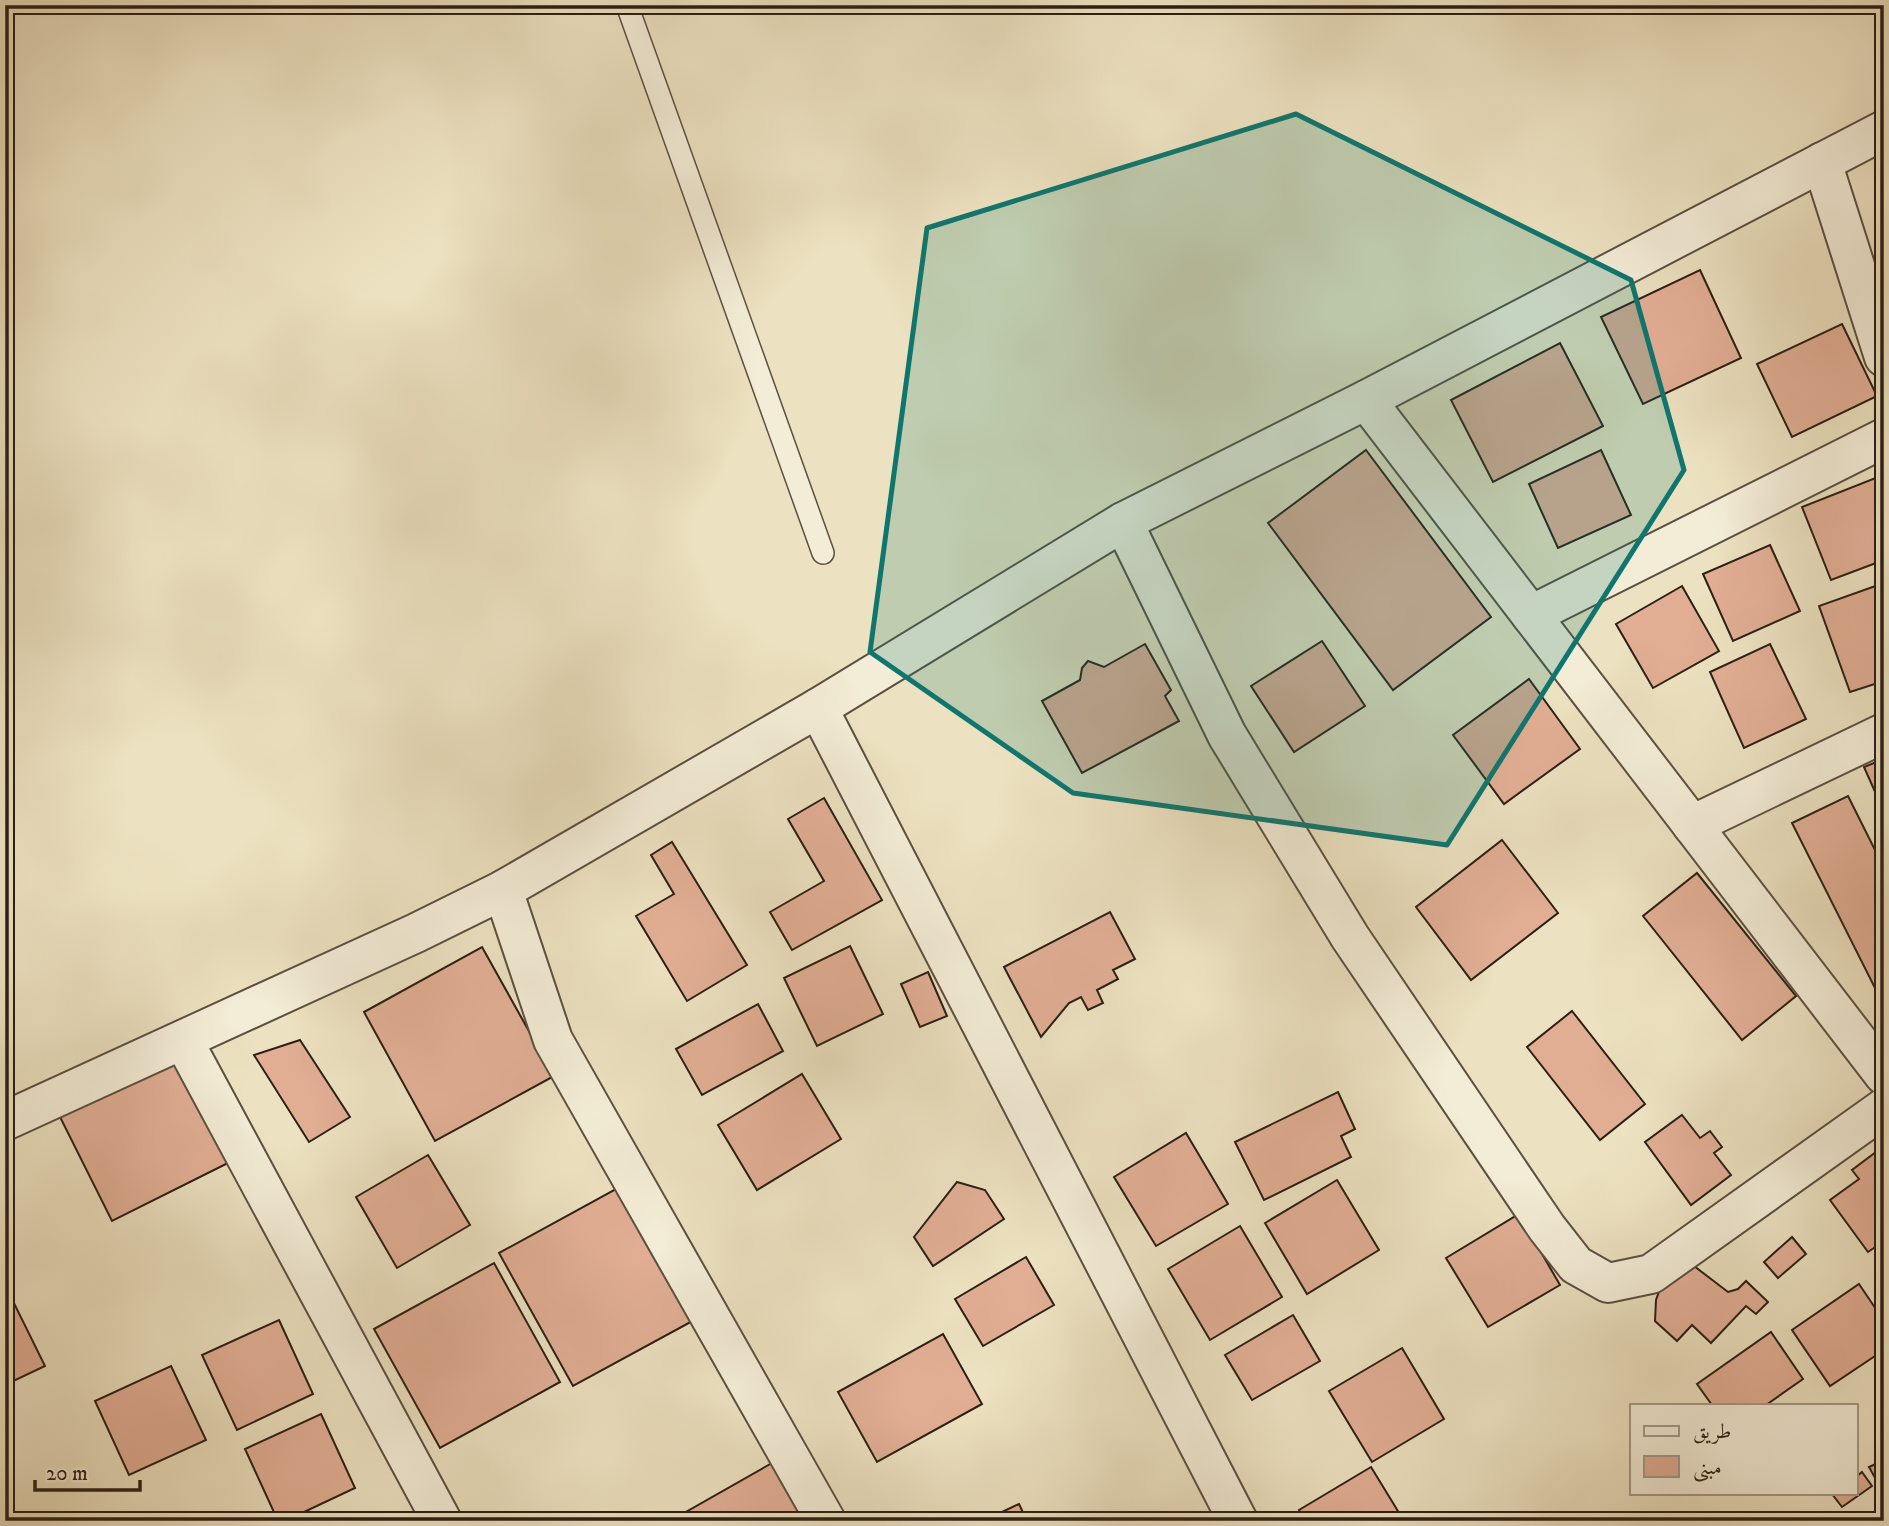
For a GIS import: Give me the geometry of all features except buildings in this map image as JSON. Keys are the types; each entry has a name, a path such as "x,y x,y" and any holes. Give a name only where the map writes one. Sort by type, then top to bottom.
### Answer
{"street":[{"path":"5,1121 416,933 503,890 818,708 1123,522 1366,400 1884,130"},
{"path":"1822,162 1884,357"},
{"path":"1366,400 1692,825 1869,1030 1884,1075"},
{"path":"1531,615 1884,438"},
{"path":"1123,522 1227,735 1350,937 1547,1228 1576,1265 1608,1283 1651,1274 1884,1108"},
{"path":"818,708 1238,1521"},
{"path":"1692,825 1884,733"},
{"path":"503,890 553,1040 826,1521"},
{"path":"183,1040 428,1516"}],"lane":[{"path":"626,5 823,553"}],"highlighted area":[{"path":"1296,114 1631,280 1684,470 1447,845 1073,793 870,652 927,228"}]}
